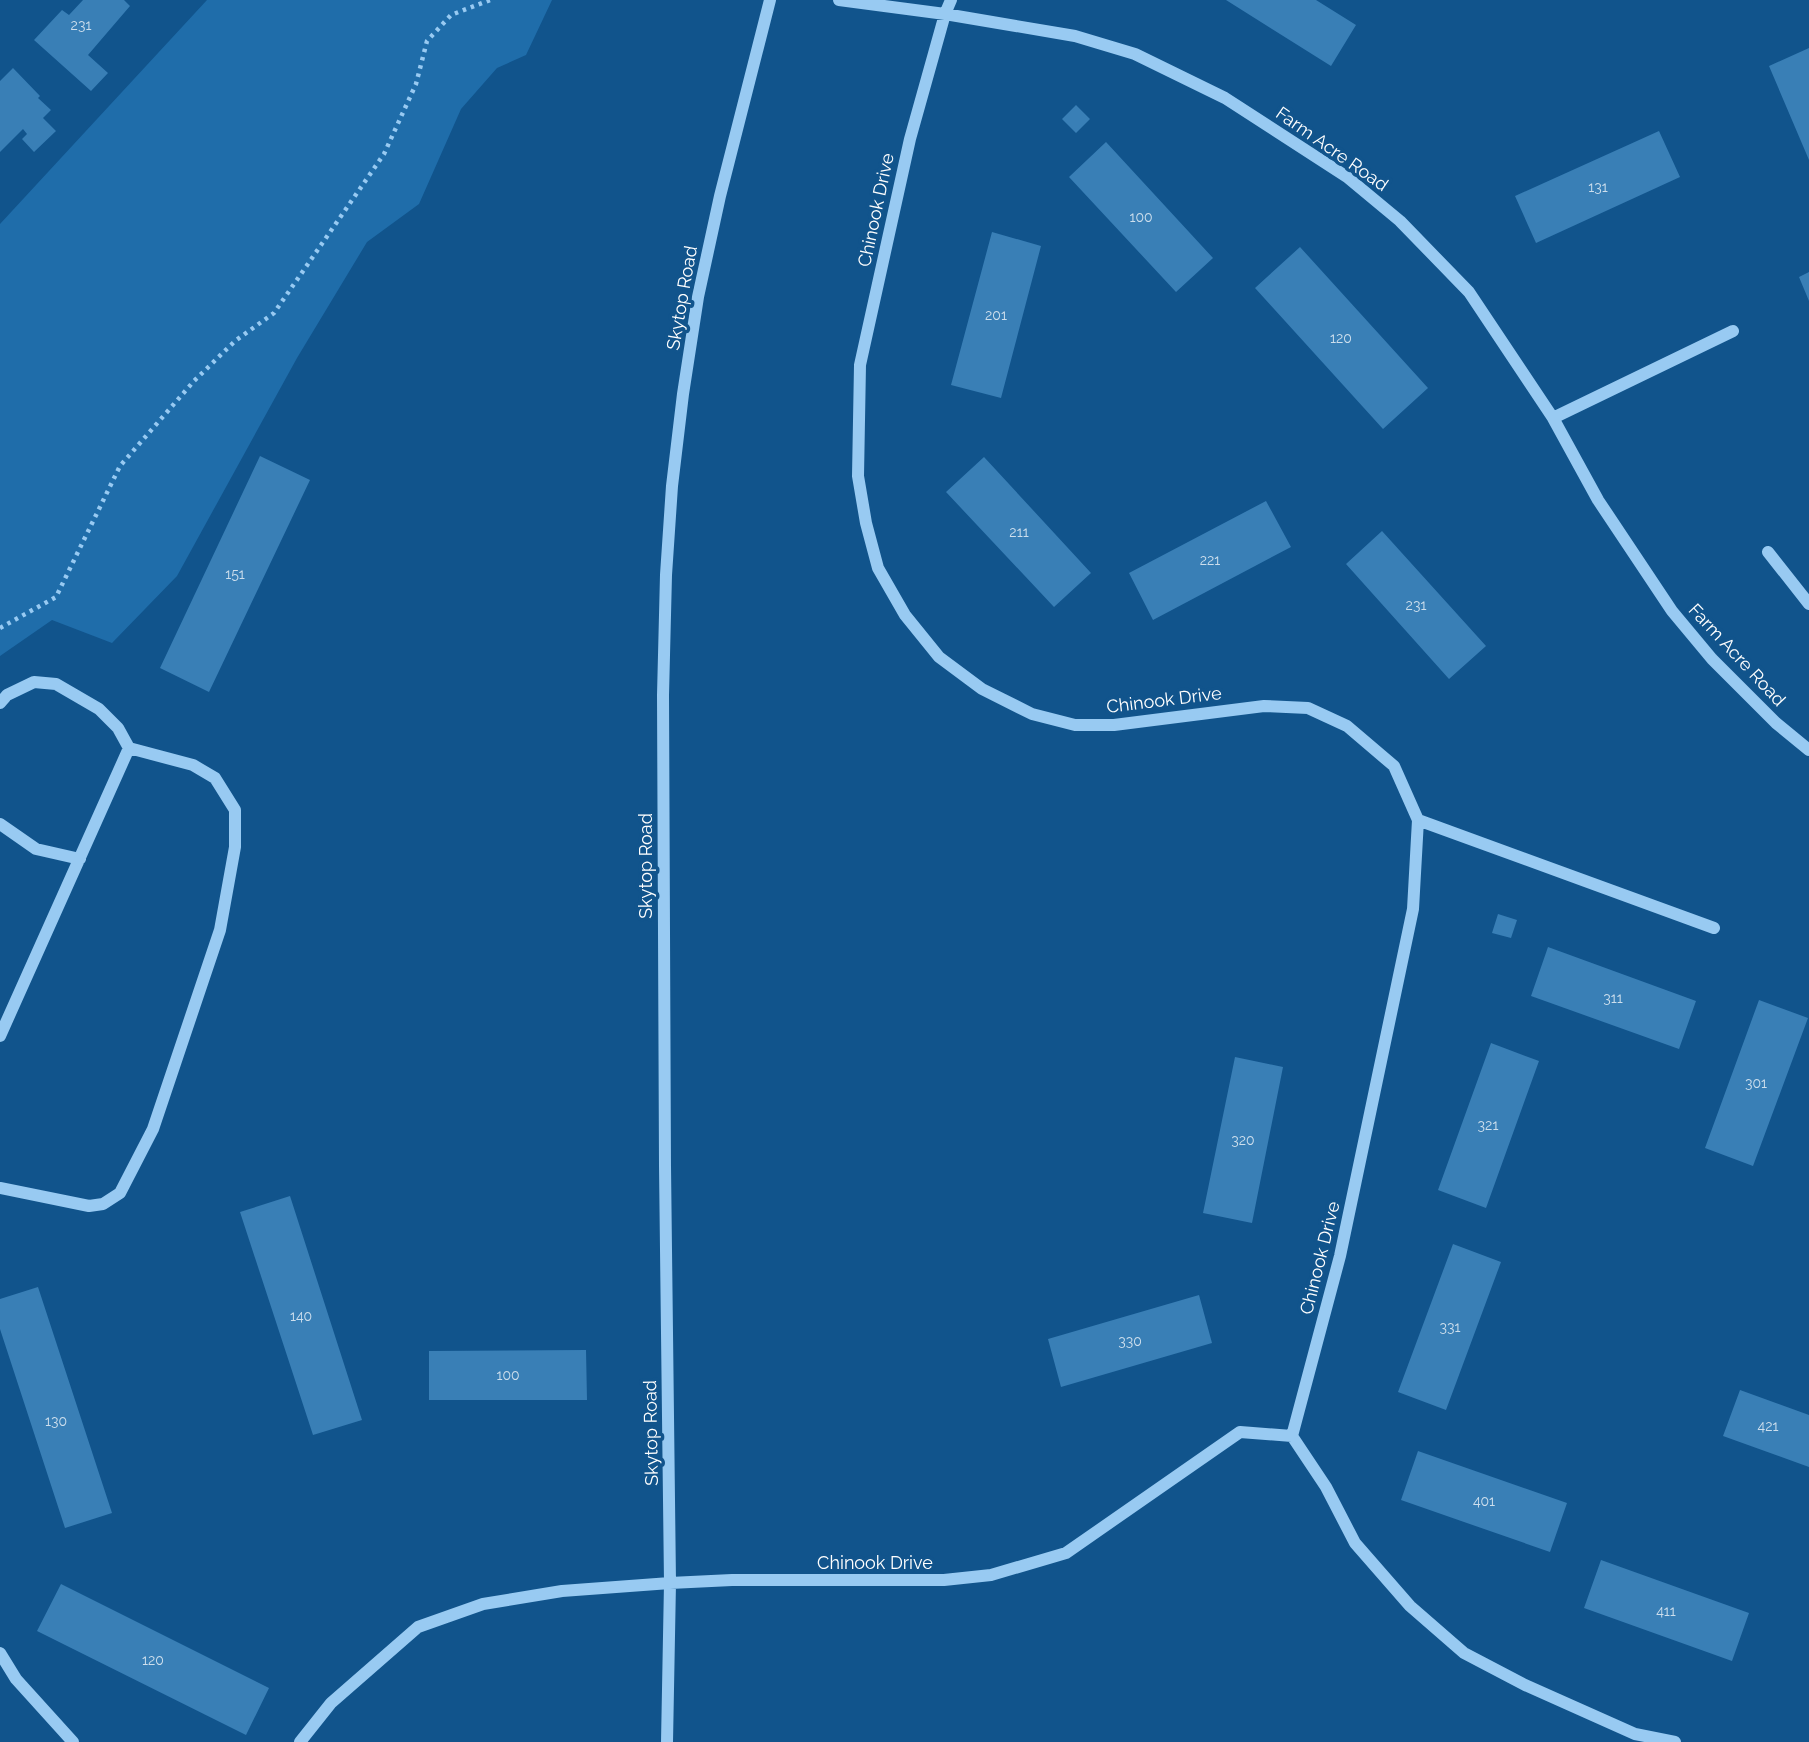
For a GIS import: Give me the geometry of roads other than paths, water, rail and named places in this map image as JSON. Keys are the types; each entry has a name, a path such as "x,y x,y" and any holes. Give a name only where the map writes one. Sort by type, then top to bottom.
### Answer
{"street":[{"name":"Skytop Road","path":"667,1742 670,1583 663,695 666,575 671,499 683,394 698,297 720,196 770,0"},
{"name":"Farm Acre Road","path":"839,0 1075,36 1135,54 1225,98 1347,177 1400,220 1469,292 1553,418 1598,500 1672,611 1712,659 1776,723 1809,750"},
{"name":"Chinook Drive","path":"300,1742 331,1703 418,1627 483,1605 562,1591 670,1583 732,1580 944,1580 991,1575 1066,1553 1240,1432 1292,1436 1340,1256 1413,909 1418,820 1394,766 1347,726 1308,708 1264,706 1114,725 1075,725 1032,714 982,690 939,657 905,615 878,568 866,523 858,476 860,365 910,139 951,0"},
{"path":"1553,418 1733,331"},
{"path":"1768,552 1809,604"},
{"path":"0,703 7,695 34,682 56,684 99,709 118,728 129,748 193,765 215,778 235,810 235,847 220,930 153,1129 120,1193 103,1204 89,1206 0,1188"},
{"path":"0,1036 129,748"},
{"path":"1418,820 1714,928"},
{"path":"0,824 36,849 80,859"},
{"path":"1292,1436 1326,1487 1355,1543 1410,1606 1464,1653 1525,1685 1636,1734 1675,1742"},
{"path":"0,1653 16,1679 73,1742"}]}
